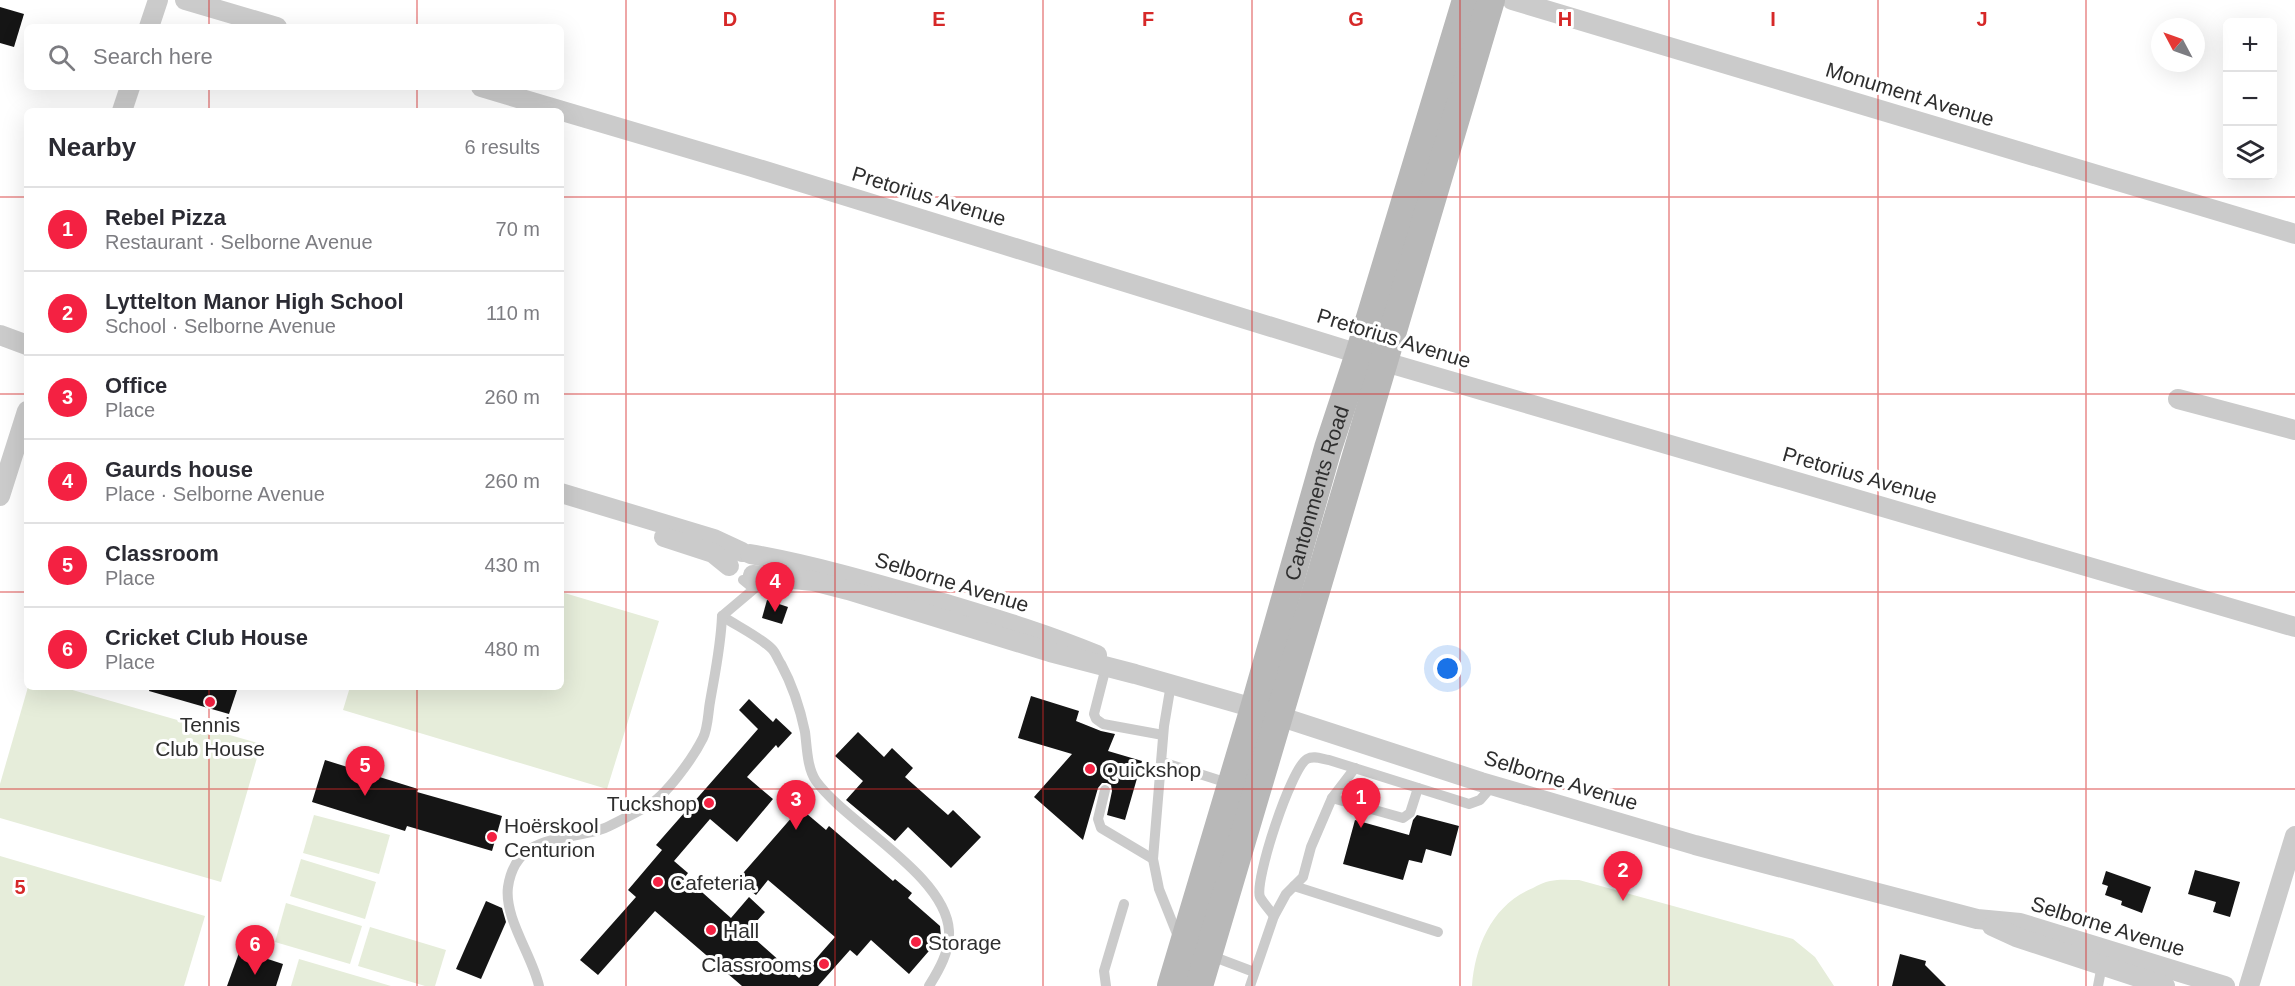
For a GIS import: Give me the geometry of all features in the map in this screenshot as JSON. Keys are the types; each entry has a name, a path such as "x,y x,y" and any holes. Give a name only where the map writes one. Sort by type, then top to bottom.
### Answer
{"main road":[{"name":"Cantonments Road","path":"1171,986 1196,951 1372,358 1466,0"},
{"name":"Cantonments Road","path":"1372,358 1491,0"},
{"name":"Cantonments Road","path":"1199,986 1196,951 1231,784 1267,712"}],"street":[{"path":"150,24 158,0"},
{"path":"185,0 267,24"},
{"name":"Monument Avenue","path":"1512,0 2295,234"},
{"path":"123,108 129,90"},
{"name":"Pretorius Avenue","path":"491,90 552,108"},
{"name":"Pretorius Avenue","path":"564,112 1372,358 2295,627"},
{"path":"0,335 24,342"},
{"path":"2178,399 2295,430"},
{"path":"0,496 24,420"},
{"name":"Selborne Avenue","path":"564,494 714,538 743,565"},
{"name":"Selborne Avenue","path":"564,508 675,540 743,565 848,590 1080,654 1135,674"},
{"name":"Selborne Avenue","path":"1080,654 1106,667 1267,712 1493,785 1695,845 1977,919 2020,923 2225,986"},
{"path":"2249,986 2295,836"},
{"name":"Selborne Avenue","path":"1977,919 2016,937 2165,986"}],"lane":[{"path":"539,986 536,972 518,932 508,900 508,886 514,870 520,858 533,847 549,840 604,828 648,806 682,771 705,735 721,638 722,616 754,589 743,565"},
{"path":"722,616 772,649 777,657 791,682 801,710 815,780 838,804 903,859 931,891 946,915 949,932 947,948 938,972 929,986"},
{"path":"1106,667 1094,714 1096,719 1103,724 1163,735"},
{"path":"1171,684 1163,735 1153,860 1159,889 1196,951 1254,972"},
{"path":"1274,916 1260,896 1261,879 1269,846 1291,782 1301,764 1313,757 1469,804 1480,800 1493,785"},
{"path":"1162,762 1231,784"},
{"path":"1250,986 1274,916 1286,894 1303,877 1311,847 1332,798 1355,768"},
{"path":"1332,798 1403,818 1410,813 1418,788"},
{"path":"1105,790 1098,819 1101,828 1153,860"},
{"path":"1294,886 1438,932"},
{"path":"1106,986 1104,971 1124,904"},
{"path":"2097,986 2102,965"}],"green space":[{"path":"564,593 659,621 607,789 343,710 349,690 564,690"},
{"path":"27,690 72,690 261,744 221,882 0,818 0,784"},
{"path":"314,815 390,835 379,874 303,853"},
{"path":"0,856 205,916 184,986 0,986"},
{"path":"301,859 376,882 365,919 290,896"},
{"path":"1579,880 1793,939 1815,957 1834,986 1472,986 1482,941 1497,915 1507,904 1519,895 1546,882"},
{"path":"286,903 362,926 350,964 275,942"},
{"path":"370,927 446,950 435,986 425,986 358,966"},
{"path":"299,959 391,986 291,986"}],"building":[{"path":"0,7 24,14 14,47 0,43"},
{"path":"767,600 788,607 782,624 762,618"},
{"name":"Tennis Club House","path":"149,690 237,690 229,714"},
{"path":"1031,696 1079,711 1076,721 1115,734 1108,751 1142,761 1125,820 1107,815 1112,791 1111,785 1107,783 1102,783 1098,788 1083,840 1034,797 1072,754 1018,738"},
{"path":"749,699 773,722 776,718 792,733 778,748 776,745 747,777 773,799 737,842 710,819 674,861 688,873 685,877 731,918 749,897 765,912 747,932 799,978 835,937 768,880 756,895 737,880 800,808 826,830 829,826 893,881 895,879 912,893 908,898 940,926 941,937 909,974 871,940 857,956 850,950 818,986 742,986 655,911 598,975 580,960 636,897 628,890 662,850 656,845 758,729 739,710"},
{"path":"858,732 884,757 892,748 913,768 905,777 948,815 953,810 981,837 951,868 908,827 895,841 846,800 863,781 835,756"},
{"path":"325,760 418,789 417,792 502,816 492,851 407,826 405,831 312,802"},
{"path":"1417,815 1459,826 1451,856 1426,849 1422,863 1409,860 1403,880 1343,864 1355,820 1409,835 1413,820"},
{"path":"2195,870 2240,882 2230,917 2213,912 2216,902 2188,894"},
{"path":"2106,871 2151,887 2142,913 2121,905 2122,901 2105,895 2108,886 2102,884"},
{"path":"486,901 502,908 506,922 481,979 456,969"},
{"path":"240,950 283,964 276,986 227,986"},
{"path":"1900,954 1926,961 1925,965 1946,986 1892,986"}],"place":[{"name":"Gaurds house","path":"775,612"},
{"name":"Tennis Club House","path":"210,702"},
{"name":"Quickshop","path":"1090,769"},
{"name":"Classroom","path":"365,796"},
{"name":"Tuckshop","path":"709,803"},
{"name":"Rebel Pizza","path":"1361,828"},
{"name":"Office","path":"796,830"},
{"name":"Hoërskool Centurion","path":"492,837"},
{"name":"Cafeteria","path":"658,882"},
{"name":"Lyttelton Manor High School","path":"1623,901"},
{"name":"Hall","path":"711,930"},
{"name":"Storage","path":"916,942"},
{"name":"Classrooms","path":"824,964"},
{"name":"Cricket Club House","path":"255,975"}]}
